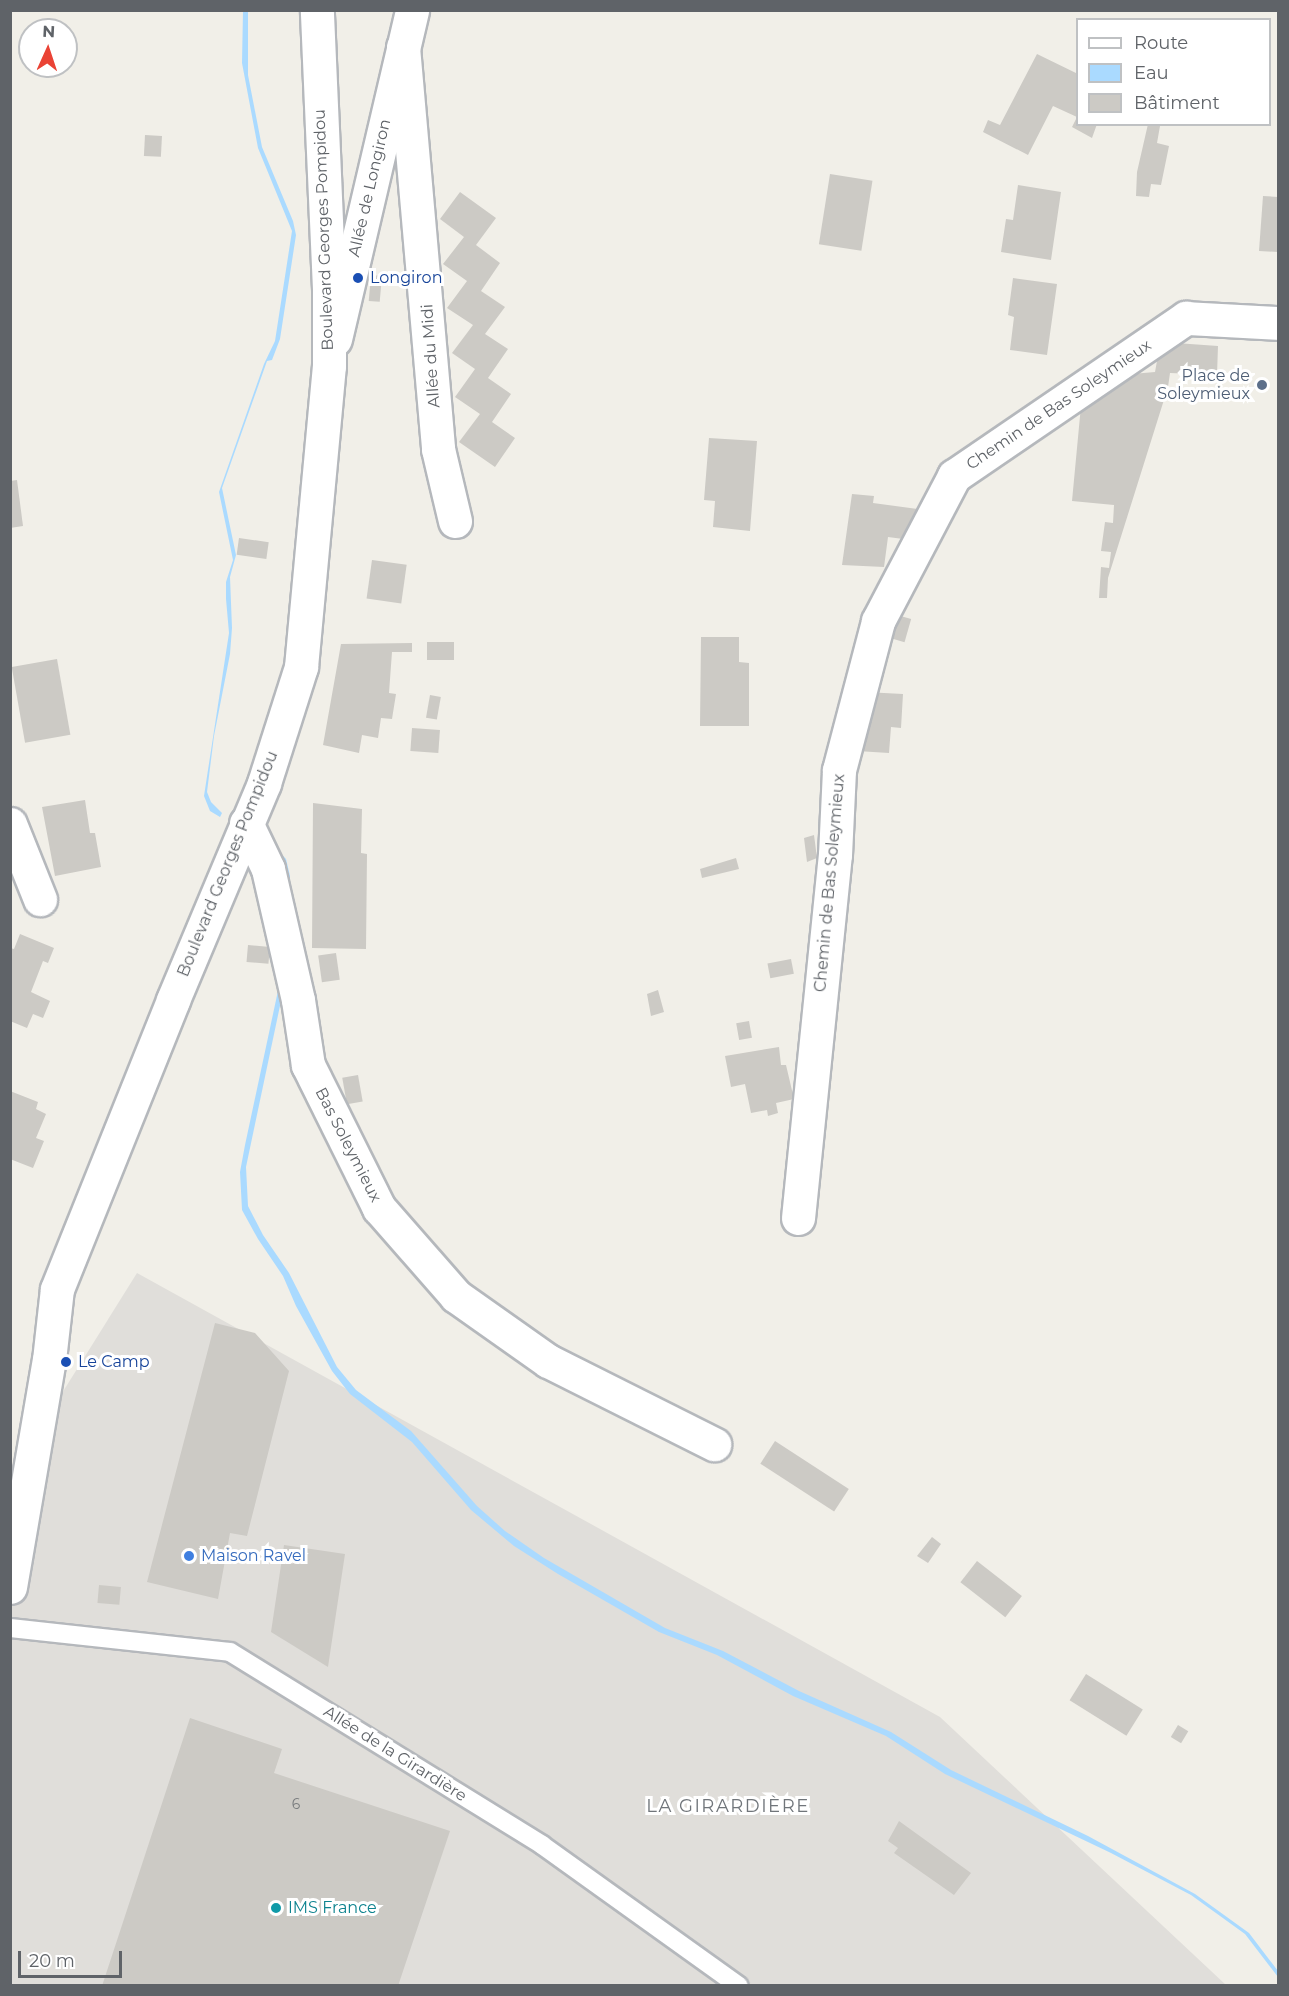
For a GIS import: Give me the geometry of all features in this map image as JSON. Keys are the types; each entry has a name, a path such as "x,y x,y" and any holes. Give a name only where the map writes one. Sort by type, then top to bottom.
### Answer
{"street":[{"name":"Boulevard Georges Pompidou","path":"10,1587 49,1360 57,1289 264,783 301,667 329,366 329,290 317,10"},
{"name":"Allée de Longiron","path":"329,366 412,10"},
{"name":"Allée du Midi","path":"403,47 417,182 438,449 455,521"},
{"name":"Chemin de Bas Soleymieux","path":"798,1218 836,855 839,770 878,621 954,476 1186,318 1278,323"},
{"name":"Bas Soleymieux","path":"246,823 268,869 298,999 308,1065 379,1208 456,1296 548,1361 714,1444"},
{"path":"10,824 40,899"}],"lane":[{"name":"Allée de la Girardière","path":"10,1628 230,1652 542,1845 739,1986"}],"shaded area":[{"path":"137,1273 940,1717 1226,1985 11,1986 11,1499 19,1462"}],"water":[{"path":"243,11 248,11 248,75 262,147 293,221 296,235 280,339 272,360 267,361 222,488 236,555 230,577 232,628 230,654 214,736 207,792 211,802 222,813 220,817 210,811 204,796 229,633 226,582 233,560 219,492 264,364 275,341 292,231 258,148 242,63"},
{"path":"272,844 286,859 290,876 285,982 246,1167 248,1206 263,1235 289,1273 337,1367 356,1390 411,1431 477,1506 505,1531 544,1558 665,1628 723,1651 799,1691 891,1732 951,1770 1088,1836 1195,1894 1249,1933 1278,1971 1278,1977 1245,1934 1191,1895 1111,1853 945,1774 886,1736 793,1696 717,1655 659,1632 558,1574 514,1546 471,1510 412,1442 350,1394 332,1371 296,1306 283,1276 242,1210 240,1172 279,986"}],"building":[{"path":"1037,54 1076,73 1076,117 1053,106 1028,155 983,132 988,120 1000,125"},
{"path":"1076,119 1076,126 1096,126 1092,138 1072,127"},
{"path":"1148,126 1160,126 1157,143 1169,146 1161,185 1151,184 1149,197 1136,196 1137,172"},
{"path":"145,135 162,136 161,157 144,156"},
{"path":"830,174 872,181 861,251 819,244"},
{"path":"1018,185 1061,192 1051,260 1001,252 1006,219 1013,220"},
{"path":"460,192 496,218 476,245 500,263 481,291 505,307 485,334 508,349 488,378 511,394 492,422 515,438 495,467 459,442 480,414 455,397 475,369 452,353 473,325 447,308 467,281 443,264 464,237 440,219"},
{"path":"1263,196 1278,197 1278,252 1259,251"},
{"path":"371,275 382,276 380,302 369,301"},
{"path":"1013,278 1057,284 1047,355 1010,350 1014,317 1008,315"},
{"path":"1176,343 1218,346 1217,375 1170,373 1168,387 1108,578 1107,598 1099,598 1101,567 1109,568 1111,552 1101,551 1105,522 1113,523 1114,505 1072,501 1082,395 1120,376 1132,377 1132,374 1155,372 1159,350"},
{"path":"709,438 757,441 750,531 713,527 715,501 704,500"},
{"path":"17,480 23,526 10,528 10,481"},
{"path":"852,494 874,496 873,503 925,510 911,540 888,537 884,567 842,565"},
{"path":"239,538 269,542 266,559 237,555"},
{"path":"372,560 407,565 401,603 367,599"},
{"path":"890,613 911,619 905,642 883,636"},
{"path":"701,637 739,637 739,662 749,663 749,726 700,726"},
{"path":"427,642 454,642 454,660 427,660"},
{"path":"412,643 412,652 392,652 389,693 396,694 392,719 381,718 378,738 362,735 359,753 323,745 341,644"},
{"path":"57,659 70,735 25,743 12,667"},
{"path":"865,692 903,694 901,728 891,727 889,753 857,751"},
{"path":"430,695 441,697 437,720 426,718"},
{"path":"412,728 440,730 438,753 410,751"},
{"path":"85,800 90,833 95,833 101,867 55,876 42,807"},
{"path":"313,803 362,809 361,853 367,854 366,949 312,948"},
{"path":"814,835 817,858 807,862 804,838"},
{"path":"736,858 739,869 702,878 700,869"},
{"path":"20,934 54,948 48,963 43,961 31,992 50,1001 43,1018 33,1014 27,1028 10,1021 10,948 14,949"},
{"path":"248,945 270,947 268,964 247,962"},
{"path":"336,953 340,980 322,982 318,956"},
{"path":"791,959 794,974 770,978 767,964"},
{"path":"658,990 664,1012 651,1016 647,994"},
{"path":"749,1021 752,1038 739,1040 736,1023"},
{"path":"779,1047 781,1065 786,1065 794,1099 776,1103 778,1113 768,1116 767,1110 751,1113 745,1084 731,1087 725,1056"},
{"path":"358,1075 363,1102 347,1104 342,1078"},
{"path":"10,1091 38,1102 36,1109 46,1114 36,1138 44,1141 33,1168 10,1159"},
{"path":"215,1323 255,1333 289,1371 247,1536 230,1533 218,1599 147,1582"},
{"path":"775,1441 849,1489 834,1512 760,1464"},
{"path":"932,1537 941,1544 928,1563 917,1556"},
{"path":"284,1545 345,1554 328,1667 271,1632"},
{"path":"977,1561 1022,1596 1005,1617 960,1582"},
{"path":"99,1585 121,1587 119,1605 97,1603"},
{"path":"1086,1674 1143,1710 1126,1736 1070,1700"},
{"name":"IMS France","path":"190,1718 282,1749 274,1773 450,1831 398,1986 102,1986"},
{"path":"1178,1725 1188,1731 1181,1743 1171,1737"},
{"path":"899,1821 971,1873 954,1895 894,1853 898,1848 888,1841"}],"place":[{"name":"Longiron","path":"358,278"},
{"name":"Place de Soleymieux","path":"1262,385"},
{"name":"Le Camp","path":"66,1362"},
{"name":"Maison Ravel","path":"189,1556"},
{"name":"IMS France","path":"276,1908"}],"district":[{"name":"LA GIRARDIÈRE","path":"728,1806"}]}
